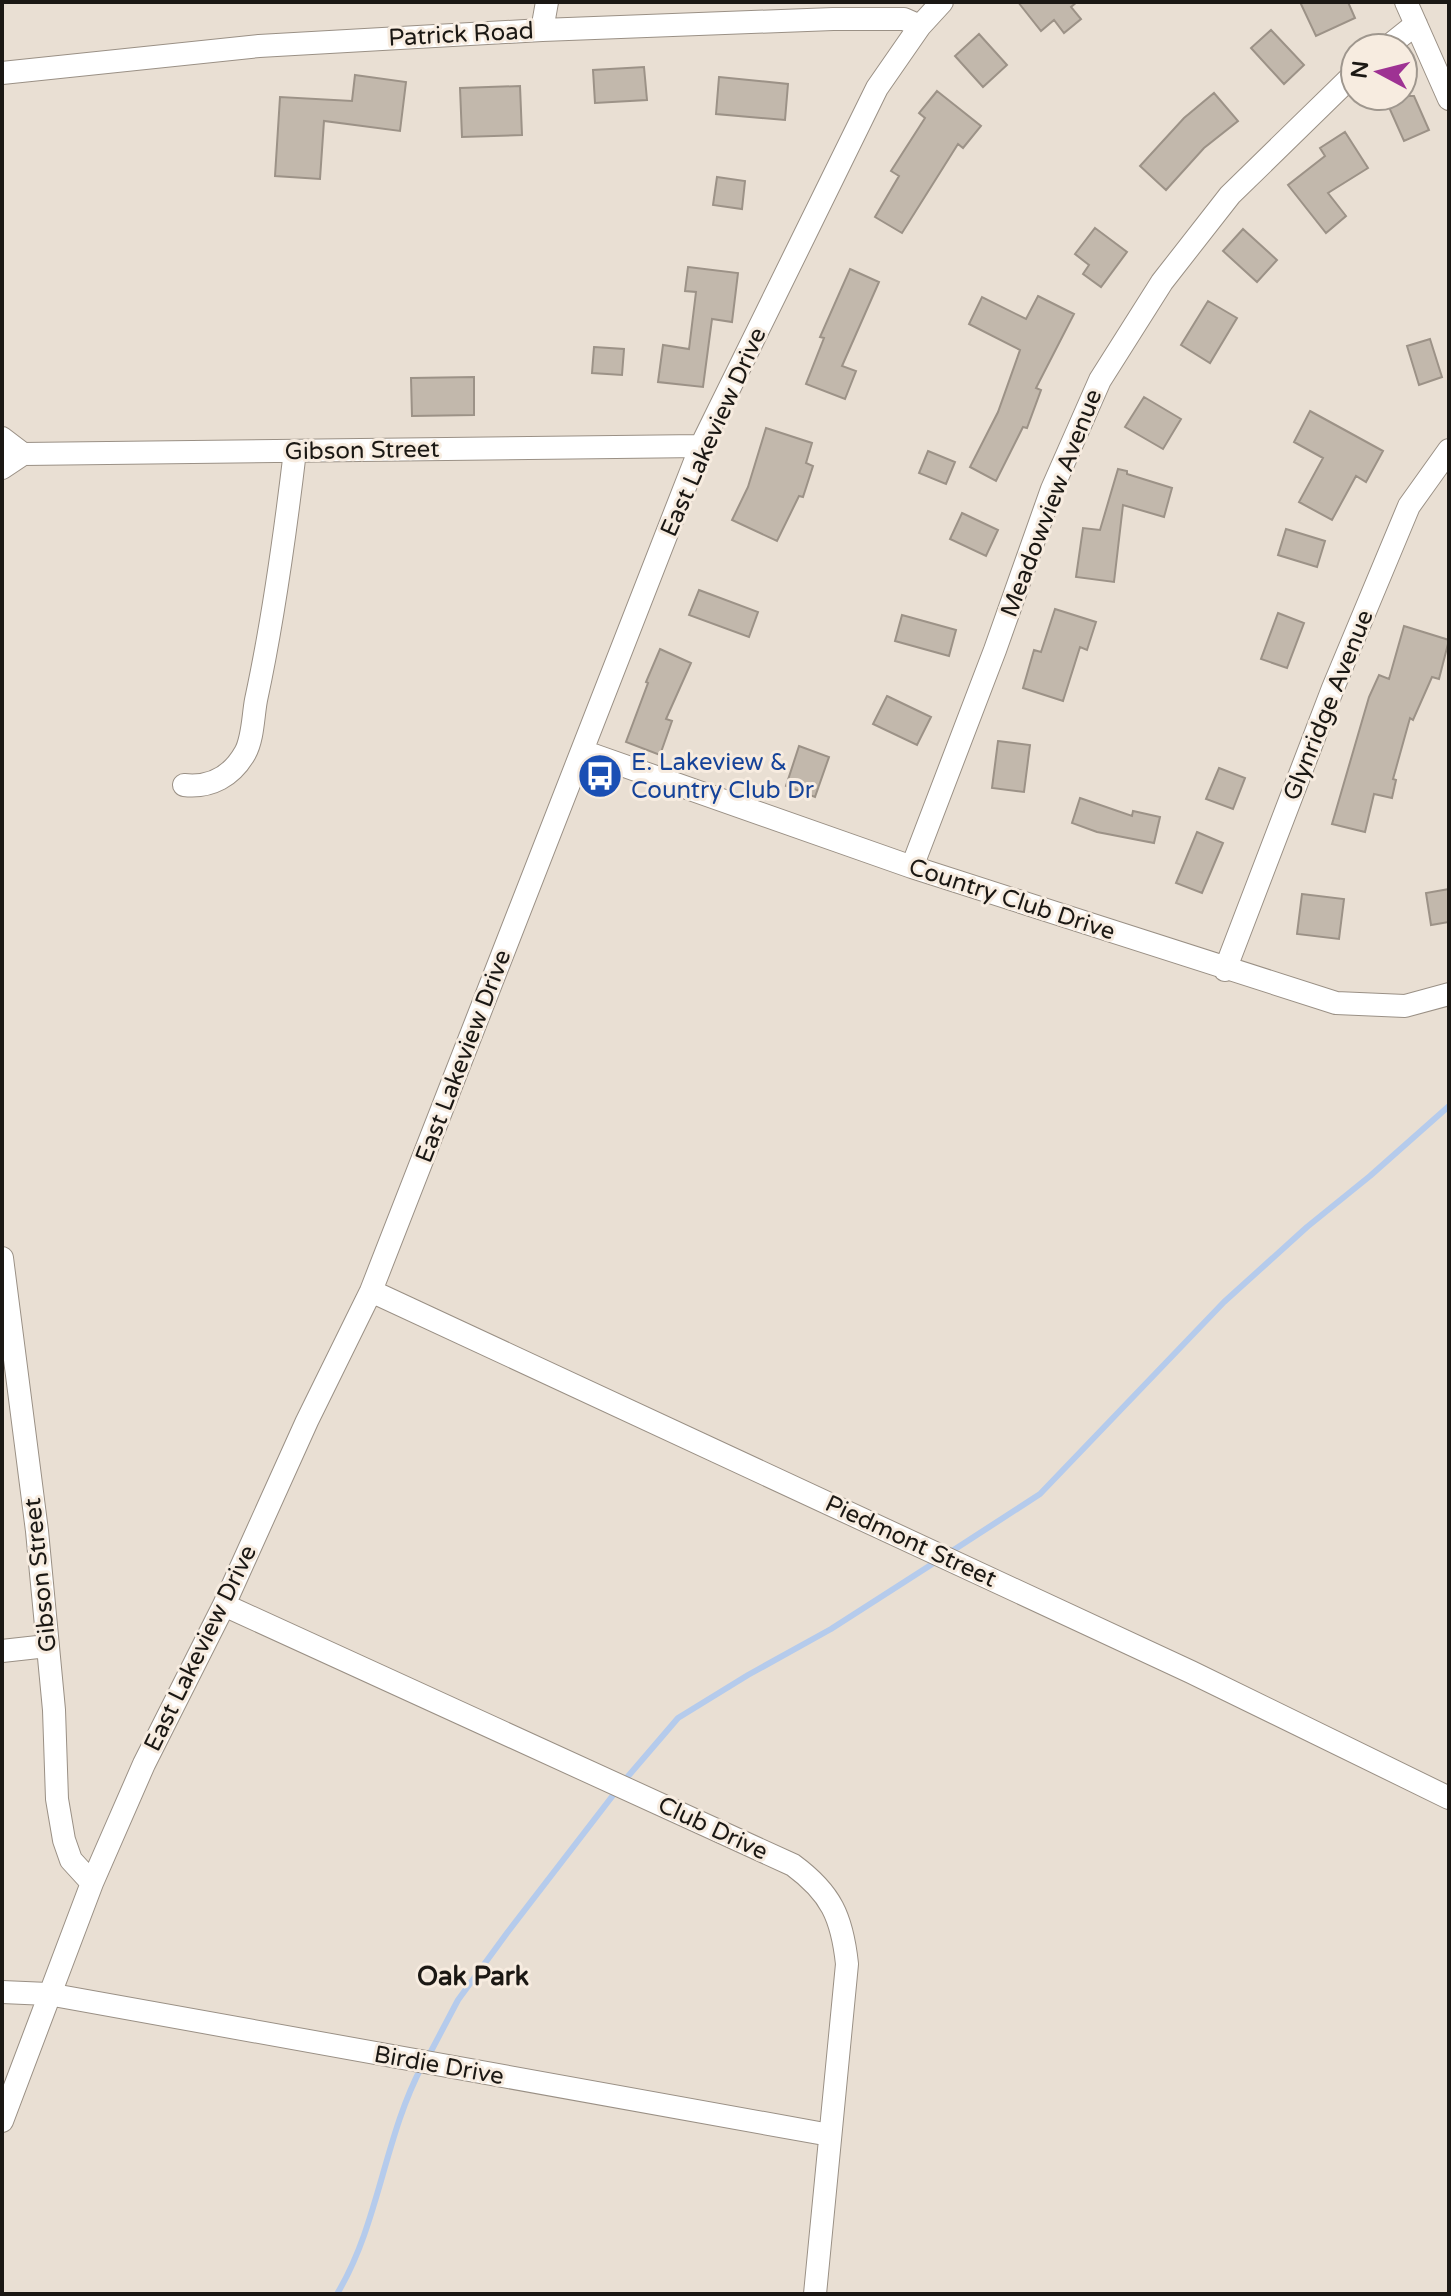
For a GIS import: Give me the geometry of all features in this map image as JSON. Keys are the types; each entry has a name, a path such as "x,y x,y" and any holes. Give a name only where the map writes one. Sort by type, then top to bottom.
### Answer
{"street":[{"path":"542,30 547,2"},
{"name":"East Lakeview Drive","path":"2,2121 92,1883 144,1764 224,1605 307,1421 371,1291 701,446 877,88 920,26 942,2"},
{"path":"1406,2 1449,99"},
{"name":"Patrick Road","path":"2,73 259,46 832,10 904,19 920,26"},
{"path":"1406,32 1416,24"},
{"name":"Meadowview Avenue","path":"912,867 995,650 1052,489 1100,380 1162,282 1230,195 1339,89"},
{"path":"2,438 23,454 2,468"},
{"name":"Gibson Street","path":"23,454 701,446"},
{"name":"Glynridge Avenue","path":"1225,970 1333,688 1409,506 1449,450"},
{"path":"184,785 214,783 228,775 247,751 270,636 295,451"},
{"name":"Country Club Drive","path":"582,751 912,867 1225,970 1336,1003 1405,1006 1449,994"},
{"name":"Gibson Street","path":"2,1258 37,1531 54,1710 57,1799 71,1860 92,1883"},
{"name":"Piedmont Street","path":"371,1291 1191,1672 1449,1798"},
{"name":"Club Drive","path":"224,1605 793,1865 817,1883 831,1902 843,1932 847,1964 815,2294"},
{"path":"2,1651 47,1646"},
{"name":"Birdie Drive","path":"2,1992 48,1994 830,2135"}],"building":[{"path":"1018,2 1077,2 1071,7 1081,19 1064,33 1054,20 1041,31"},
{"path":"1300,2 1348,2 1355,18 1316,36"},
{"path":"1271,30 1304,65 1284,84 1251,48"},
{"path":"979,34 1007,65 983,87 955,56"},
{"path":"644,67 647,100 595,103 593,70"},
{"path":"355,75 406,82 400,131 324,121 320,179 275,176 280,97 352,101"},
{"path":"719,77 788,84 785,120 716,114"},
{"path":"520,86 522,135 462,137 460,88"},
{"path":"937,91 981,126 963,148 958,144 902,233 875,217 899,176 891,171 925,118 919,113"},
{"path":"1214,93 1238,121 1204,148 1166,190 1140,166 1184,118"},
{"path":"1419,107 1429,130 1404,141 1391,112 1419,112"},
{"path":"1345,132 1368,168 1328,193 1346,216 1326,233 1288,185 1325,156 1320,148"},
{"path":"717,177 745,181 742,209 713,205"},
{"path":"1095,228 1127,252 1101,287 1083,274 1089,265 1075,254"},
{"path":"1243,229 1277,260 1257,282 1223,251"},
{"path":"688,267 738,273 732,322 712,319 703,387 658,382 663,345 689,349 696,292 685,291"},
{"path":"850,269 879,282 842,366 856,371 845,399 806,384 824,338 820,337"},
{"path":"1038,296 1074,314 1036,388 1041,390 1027,428 1023,427 996,481 970,467 998,412 1020,350 969,324 982,297 1026,319"},
{"path":"1208,301 1237,318 1210,363 1181,345"},
{"path":"1430,339 1442,377 1419,385 1407,346"},
{"path":"594,347 624,349 622,375 592,373"},
{"path":"474,377 474,415 412,416 411,378"},
{"path":"1144,397 1181,419 1163,449 1125,427"},
{"path":"1310,411 1383,451 1366,482 1356,476 1332,520 1299,502 1323,458 1294,442"},
{"path":"766,428 812,443 806,463 813,466 803,497 799,496 777,541 732,520 748,487"},
{"path":"928,451 955,462 946,484 919,473"},
{"path":"1118,469 1172,488 1164,517 1123,505 1114,582 1076,577 1083,528 1100,530"},
{"path":"962,513 998,530 986,556 950,539"},
{"path":"1286,529 1325,541 1317,567 1278,555"},
{"path":"699,590 758,612 749,637 689,615"},
{"path":"1055,609 1096,622 1087,650 1080,647 1063,701 1023,688 1034,650 1041,652"},
{"path":"1278,613 1304,623 1287,668 1261,659"},
{"path":"902,615 956,630 949,656 895,641"},
{"path":"1404,626 1449,640 1439,679 1432,677 1413,720 1410,718 1393,779 1396,780 1392,798 1374,794 1365,832 1332,824 1369,697 1379,675 1389,679"},
{"path":"660,649 691,663 666,719 672,721 660,755 626,742"},
{"path":"887,696 931,717 917,745 873,724"},
{"path":"998,741 1030,745 1024,792 992,788"},
{"path":"799,746 829,757 815,797 786,786"},
{"path":"1219,768 1245,778 1233,809 1206,799"},
{"path":"1080,798 1132,816 1133,811 1160,817 1154,843 1097,832 1072,823"},
{"path":"1197,832 1223,843 1202,893 1176,883"},
{"path":"1449,889 1449,922 1431,925 1426,893"},
{"path":"1302,894 1344,899 1339,939 1297,934"}],"waterway":[{"path":"949,1553 1040,1494 1224,1302 1449,1106"},
{"path":"428,2057 458,2000 507,1933 624,1781 678,1718 831,1629 937,1561"},
{"path":"337,2294 363,2239 399,2122 422,2066"}],"place":[{"name":"E. Lakeview & Country Club Dr","path":"600,776"}],"district":[{"name":"Oak Park","path":"473,1976"}]}
